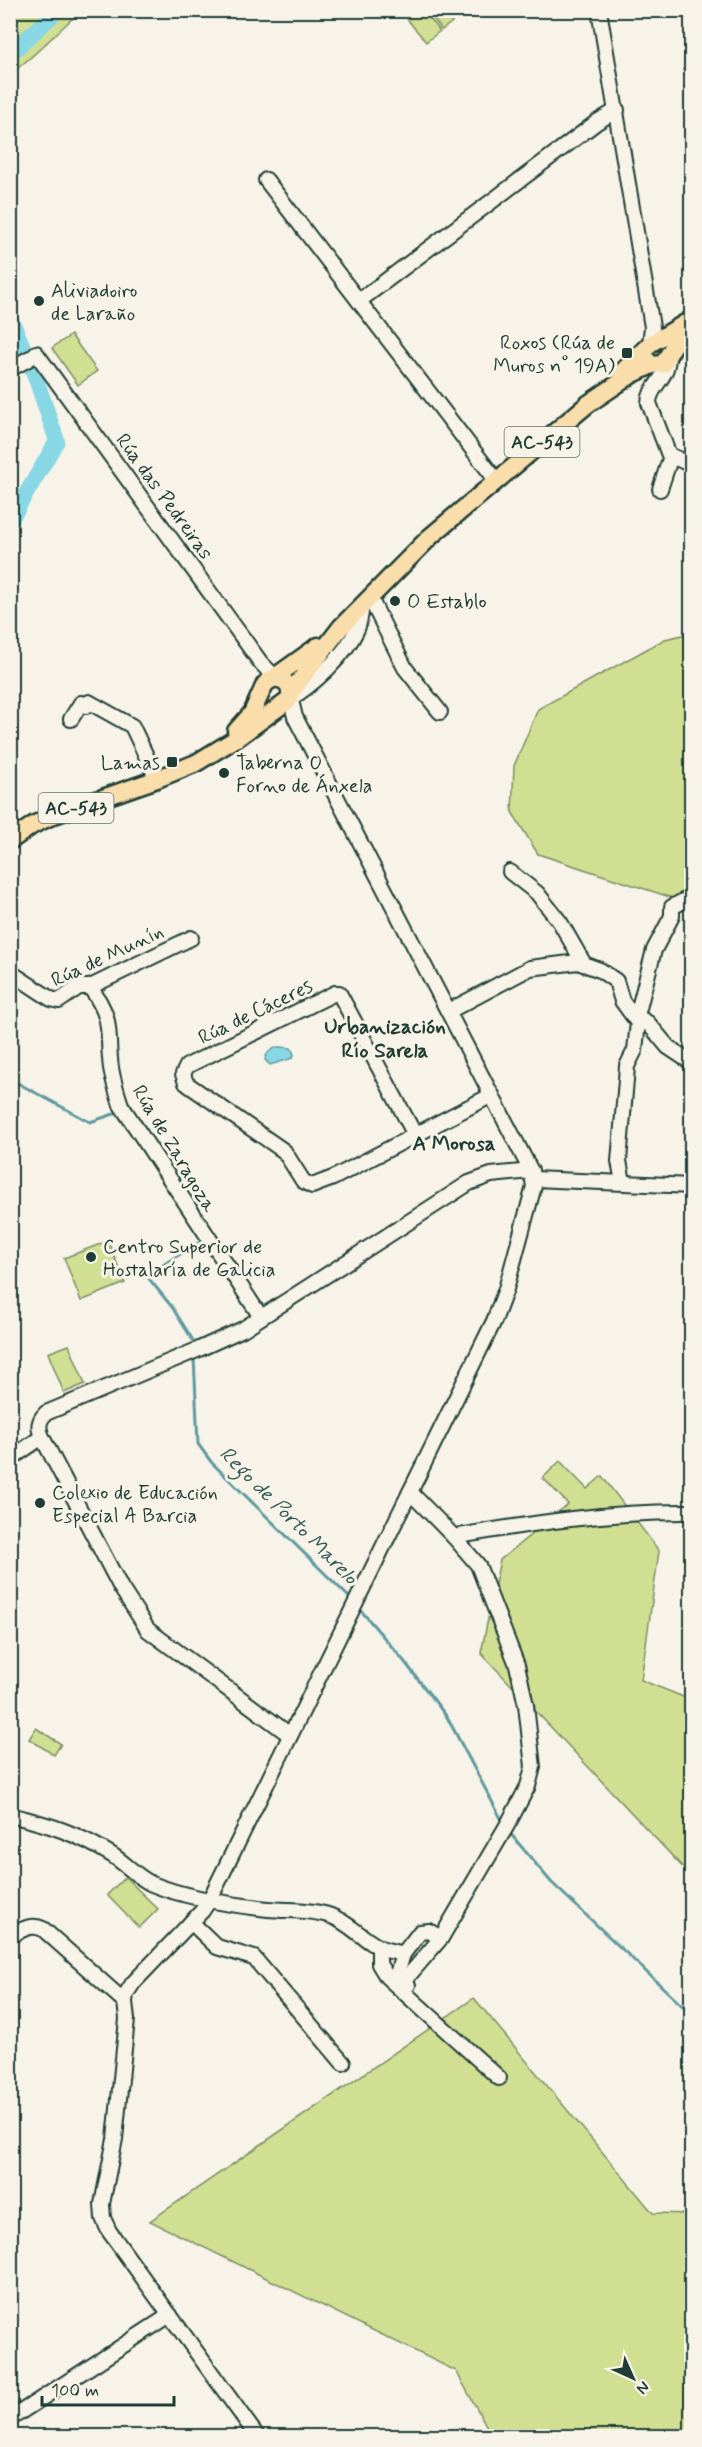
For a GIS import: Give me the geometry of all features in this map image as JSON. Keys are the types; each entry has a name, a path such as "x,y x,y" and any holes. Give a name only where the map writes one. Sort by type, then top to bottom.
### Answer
{"main road":[{"name":"AC-543","path":"10,841 33,825 54,815 157,779 208,755 237,738 421,545 496,480 692,319"},
{"name":"AC-543","path":"658,345 692,325"},
{"path":"653,366 645,357 658,345"},
{"name":"AC-543","path":"588,404 631,375 653,366"},
{"name":"AC-543","path":"208,755 279,693"}],"street":[{"path":"599,10 658,345 667,370 653,390 649,404 671,456 692,465"},
{"path":"359,301 597,122 617,110"},
{"path":"266,180 496,480"},
{"name":"Rúa das Pedreiras","path":"24,361 261,663 295,717 533,1175"},
{"path":"653,366 656,375 653,390"},
{"path":"660,489 671,456"},
{"path":"279,693 319,677 358,627 366,602"},
{"path":"366,602 405,668 440,712"},
{"path":"72,719 81,704 86,706 89,702 130,724 140,740 157,779"},
{"path":"510,872 537,893 560,922 584,964"},
{"path":"623,1182 619,1161 627,1066 635,1050 638,1012 654,950 672,916 672,907 689,898"},
{"name":"Rúa de Munín","path":"10,972 55,1001 82,986 90,987 191,938"},
{"path":"449,1011 530,968 578,962 600,970 616,981 622,1001 638,1023"},
{"name":"Rúa de Zaragoza","path":"90,987 106,1011 111,1044 111,1067 121,1105 261,1317"},
{"name":"Rúa de Cáceres","path":"339,993 415,1135 319,1185 308,1185 284,1151 190,1086 184,1078 184,1071 193,1063 339,993"},
{"path":"638,1023 643,1020 648,1023 668,1047 692,1063"},
{"path":"415,1135 492,1095"},
{"path":"257,2436 109,2231 102,2218 102,2204 115,2139 127,2019 126,1994 133,1983 210,1899 501,1306 533,1199 533,1175"},
{"path":"290,1736 148,1630 121,1588 42,1437 39,1422 46,1413 225,1338 469,1183 491,1176 533,1175 692,1186"},
{"path":"10,1460 42,1437"},
{"path":"404,1981 441,1938 502,1836 528,1786 533,1767 526,1705 517,1665 478,1565 410,1492"},
{"path":"454,1537 568,1520 650,1512 692,1512"},
{"path":"10,1815 60,1828 82,1837 151,1883 210,1899 268,1909 311,1912 332,1917 348,1925 379,1948 403,1954"},
{"path":"191,1922 217,1947 254,1958 343,2063"},
{"path":"10,1936 28,1927 37,1926 43,1929 125,2002"},
{"path":"441,1938 429,1931 420,1932 403,1954 398,1974 437,2016 441,2024"},
{"path":"379,1948 379,1964 387,1977 499,2078"},
{"path":"10,2420 170,2315"}],"green space":[{"path":"11,10 81,11 30,59 11,73"},
{"path":"417,11 424,11 440,31 426,42 407,19"},
{"path":"466,11 442,30 428,12"},
{"path":"71,335 97,371 78,385 52,348"},
{"path":"691,633 691,904 538,854 512,812 514,766 538,709 665,639"},
{"path":"108,1241 125,1283 81,1301 64,1258"},
{"path":"69,1345 85,1384 64,1393 48,1353"},
{"path":"560,1461 587,1489 602,1476 659,1551 641,1680 691,1700 691,1876 481,1653 500,1560 568,1504 543,1478"},
{"path":"36,1728 61,1744 54,1755 29,1739"},
{"path":"125,1877 158,1909 139,1928 107,1895"},
{"path":"474,1998 653,2213 691,2214 691,2436 492,2436 456,2371 150,2221"}],"water":[{"path":"278,1047 291,1048 293,1058 270,1065 265,1060 266,1055"}],"waterway":[{"path":"10,54 58,10"},
{"path":"10,317 34,373 57,441 10,521"},
{"name":"Rego de Porto Marelo","path":"10,1079 90,1122 120,1112"},
{"name":"Rego de Porto Marelo","path":"194,1348 194,1342 172,1307 146,1275 205,1239"},
{"name":"Rego de Porto Marelo","path":"194,1357 198,1444 212,1463 353,1601"},
{"name":"Rego de Porto Marelo","path":"357,1606 404,1661 447,1717 504,1824"},
{"name":"Rego de Porto Marelo","path":"509,1832 551,1882 692,2015"}],"place":[{"name":"Aliviadoiro de Laraño","path":"39,301"},
{"name":"Roxos (Rúa de Muros n° 19A)","path":"627,353"},
{"name":"O Establo","path":"395,601"},
{"name":"Lamas","path":"172,762"},
{"name":"Taberna O Forno de Ánxela","path":"224,773"},
{"name":"Centro Superior de Hostalaría de Galicia","path":"91,1257"},
{"name":"Colexio de Educación Especial A Barcia","path":"40,1503"}],"district":[{"name":"Urbanización Río Sarela","path":"385,1038"},
{"name":"A Morosa","path":"454,1143"}]}
